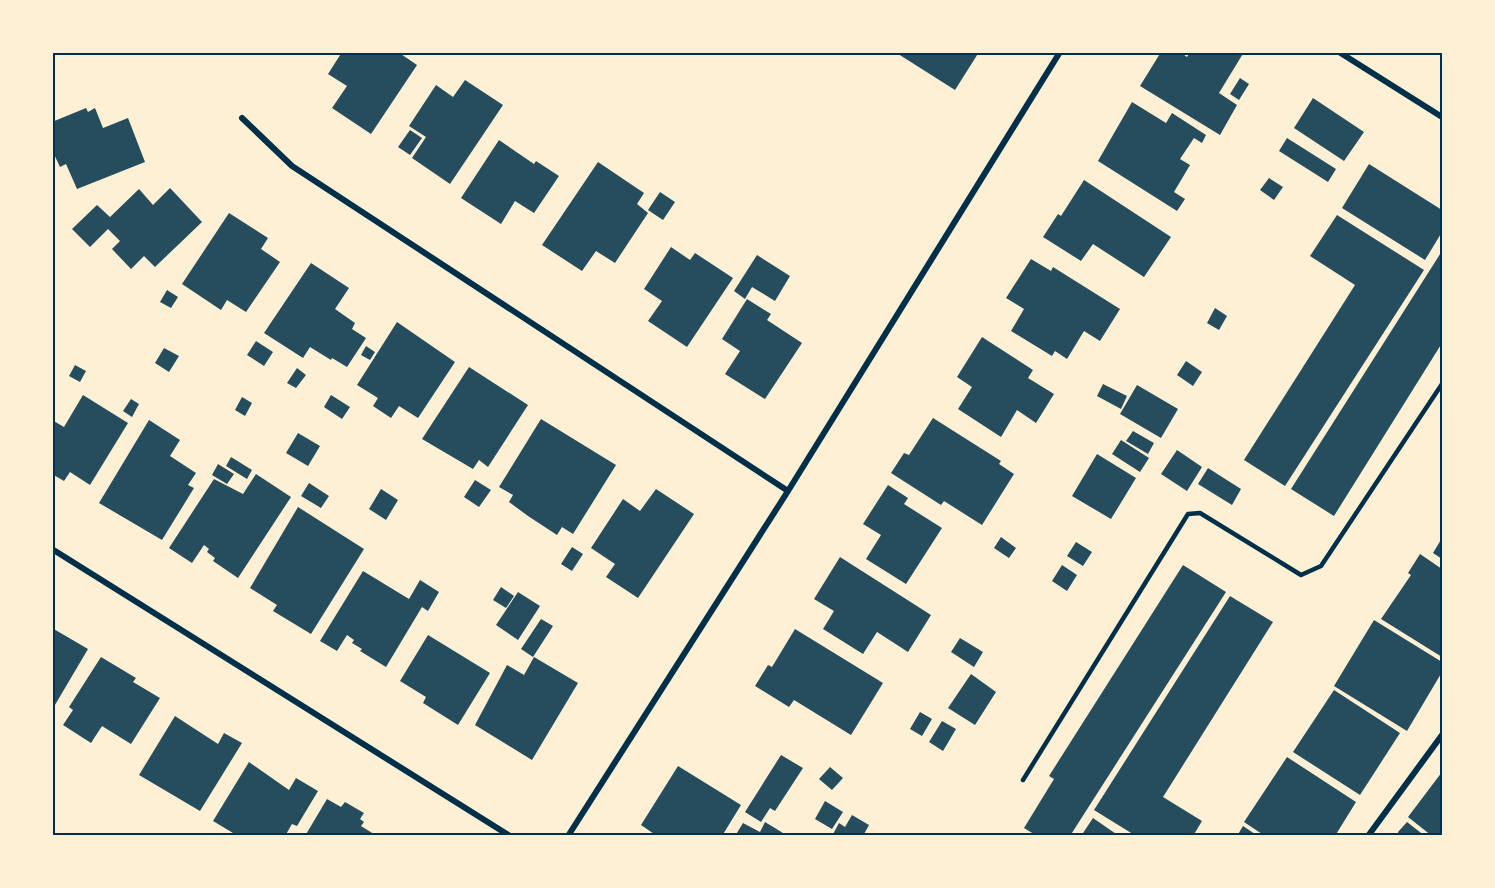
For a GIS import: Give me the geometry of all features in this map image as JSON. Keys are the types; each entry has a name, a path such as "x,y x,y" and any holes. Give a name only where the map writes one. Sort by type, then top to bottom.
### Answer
{"street":[{"path":"568,836 788,491 1060,52"},
{"path":"1339,52 1443,117"},
{"path":"242,118 292,166 788,491"},
{"path":"52,549 510,836"},
{"path":"1368,836 1443,735"}],"lane":[{"path":"1023,780 1188,514 1200,513 1300,575 1321,566 1443,384"}],"building":[{"path":"342,52 398,52 417,65 371,134 332,108 347,86 328,74"},
{"path":"895,52 979,52 955,90"},
{"path":"1161,52 1180,52 1187,57 1190,52 1244,52 1219,93 1237,105 1220,135 1140,86"},
{"path":"1240,78 1249,84 1239,100 1230,94"},
{"path":"465,80 503,105 450,184 412,158 426,137 409,126 436,85 453,97"},
{"path":"1313,98 1364,132 1344,161 1294,128"},
{"path":"1132,102 1166,123 1172,113 1206,135 1202,143 1194,138 1180,159 1190,165 1174,192 1185,199 1177,211 1098,161"},
{"path":"86,108 88,112 95,108 103,128 128,118 145,162 77,189 66,164 60,167 52,150 52,122"},
{"path":"410,130 422,138 410,155 398,147"},
{"path":"1287,138 1336,169 1328,182 1279,151"},
{"path":"499,140 534,164 536,161 559,176 534,213 515,201 501,224 461,198"},
{"path":"598,162 644,193 637,204 648,213 615,263 596,251 582,271 542,245"},
{"path":"1369,164 1442,210 1442,232 1425,260 1342,208"},
{"path":"1269,178 1283,187 1274,200 1260,190"},
{"path":"1084,180 1171,237 1144,277 1093,244 1081,261 1043,237 1058,214 1061,216"},
{"path":"170,188 202,222 155,267 144,256 131,269 112,249 120,241 108,229 90,247 72,229 97,205 110,217 139,189 153,205"},
{"path":"660,192 675,202 663,220 648,210"},
{"path":"229,213 268,238 261,249 280,262 246,312 227,300 221,310 182,284"},
{"path":"1337,215 1424,270 1285,486 1244,460 1355,285 1310,256"},
{"path":"671,247 690,260 695,253 733,278 687,347 648,321 662,301 644,289"},
{"path":"1442,251 1442,343 1334,516 1291,489"},
{"path":"757,255 790,276 775,301 752,287 745,299 734,291"},
{"path":"1031,259 1051,271 1053,267 1120,309 1100,341 1084,331 1067,359 1055,351 1052,356 1011,331 1024,309 1006,298"},
{"path":"311,263 349,288 335,309 355,323 352,329 366,338 347,367 310,347 303,358 264,333"},
{"path":"167,290 178,297 171,308 160,302"},
{"path":"747,299 771,314 767,320 802,343 765,399 725,374 740,351 722,339"},
{"path":"1215,308 1227,316 1219,330 1207,323"},
{"path":"397,322 455,362 418,418 399,406 391,418 373,406 378,398 357,385"},
{"path":"982,337 1033,370 1028,378 1054,394 1036,423 1017,410 1001,437 958,409 972,387 957,377"},
{"path":"256,341 273,352 264,366 247,355"},
{"path":"366,346 375,352 370,360 361,355"},
{"path":"164,348 179,356 169,372 155,363"},
{"path":"1186,361 1202,372 1193,386 1177,375"},
{"path":"75,365 86,371 80,382 69,376"},
{"path":"469,367 528,405 488,467 479,460 473,469 422,439"},
{"path":"297,368 306,375 296,388 287,383"},
{"path":"1103,384 1127,396 1121,409 1097,396"},
{"path":"1137,385 1178,409 1161,438 1120,414"},
{"path":"83,395 128,423 90,485 70,472 64,481 52,474 52,420 64,427"},
{"path":"331,395 350,407 342,419 324,407"},
{"path":"242,397 252,403 245,416 235,410"},
{"path":"131,399 139,404 132,417 123,411"},
{"path":"933,418 1001,461 999,464 1014,474 982,525 944,501 941,505 891,473 904,453 909,455"},
{"path":"541,419 616,465 573,534 562,527 557,535 509,502 513,495 499,487"},
{"path":"149,420 180,440 170,456 196,473 188,485 194,488 162,540 99,503"},
{"path":"1133,431 1154,443 1148,454 1126,441"},
{"path":"298,433 320,446 308,466 286,453"},
{"path":"1121,440 1149,458 1140,472 1112,454"},
{"path":"1177,450 1202,467 1187,491 1161,474"},
{"path":"1097,454 1136,478 1111,519 1072,496"},
{"path":"231,457 252,470 247,479 226,466"},
{"path":"218,464 234,474 227,484 212,475"},
{"path":"1208,468 1241,489 1232,505 1198,484"},
{"path":"256,474 291,497 238,578 213,561 215,558 207,552 209,549 204,545 192,563 169,548 214,479 243,494"},
{"path":"475,480 491,490 479,507 464,497"},
{"path":"309,483 329,496 321,508 301,496"},
{"path":"888,485 908,498 904,504 942,528 906,584 866,559 881,535 863,524"},
{"path":"381,489 398,500 386,520 369,509"},
{"path":"656,489 694,514 638,598 606,577 615,564 591,548 623,499 640,511"},
{"path":"298,507 364,549 311,634 273,611 277,605 250,588"},
{"path":"1001,537 1016,548 1009,558 994,548"},
{"path":"1442,538 1442,559 1433,553"},
{"path":"1076,542 1092,552 1083,566 1067,556"},
{"path":"572,547 583,554 572,571 561,564"},
{"path":"1420,554 1442,569 1442,657 1381,619 1411,575 1408,573"},
{"path":"840,557 931,615 908,652 877,632 863,654 823,629 834,611 814,599"},
{"path":"1062,565 1077,575 1067,591 1052,581"},
{"path":"1183,565 1226,592 1070,836 1037,836 1024,828 1054,779 1049,776"},
{"path":"363,571 409,599 420,580 439,592 428,611 422,607 386,667 360,651 362,649 352,643 354,640 347,635 337,651 320,641"},
{"path":"501,587 514,596 506,608 493,600"},
{"path":"518,592 540,606 518,640 496,625"},
{"path":"1230,596 1273,622 1163,797 1202,821 1193,836 1136,836 1094,810"},
{"path":"541,619 553,626 533,657 521,649"},
{"path":"1374,620 1442,662 1442,672 1407,731 1334,686"},
{"path":"52,628 88,649 52,710"},
{"path":"795,629 883,683 851,735 794,700 789,707 755,686 768,665 772,667"},
{"path":"428,635 490,673 458,725 423,703 426,697 400,681"},
{"path":"960,638 983,652 974,667 951,652"},
{"path":"101,657 136,678 133,682 160,698 131,744 102,726 91,743 63,725 73,710 69,707"},
{"path":"534,657 578,683 532,760 475,725 507,665 524,675"},
{"path":"971,674 996,692 975,725 948,708"},
{"path":"1334,690 1400,733 1360,795 1293,752"},
{"path":"920,712 932,719 922,736 910,729"},
{"path":"175,716 218,744 224,733 242,743 200,811 139,775"},
{"path":"942,721 956,729 943,751 929,742"},
{"path":"781,755 803,768 775,811 770,808 761,822 745,812"},
{"path":"1287,757 1356,802 1335,836 1265,836 1244,822"},
{"path":"249,762 289,790 296,778 318,791 297,826 292,824 285,836 238,836 213,821"},
{"path":"678,766 741,805 722,836 657,836 641,825"},
{"path":"830,767 843,778 832,790 819,779"},
{"path":"1442,772 1442,836 1432,836 1408,817"},
{"path":"327,799 341,807 345,802 364,813 360,819 364,822 361,826 377,836 305,836"},
{"path":"825,801 843,812 832,829 815,819"},
{"path":"852,815 869,825 863,836 832,836 839,823 845,827"},
{"path":"1093,818 1119,836 1081,836"},
{"path":"765,822 788,836 735,836 743,823 760,832"},
{"path":"1407,822 1425,836 1399,836 1398,832"},
{"path":"1243,826 1258,836 1237,836"}]}
